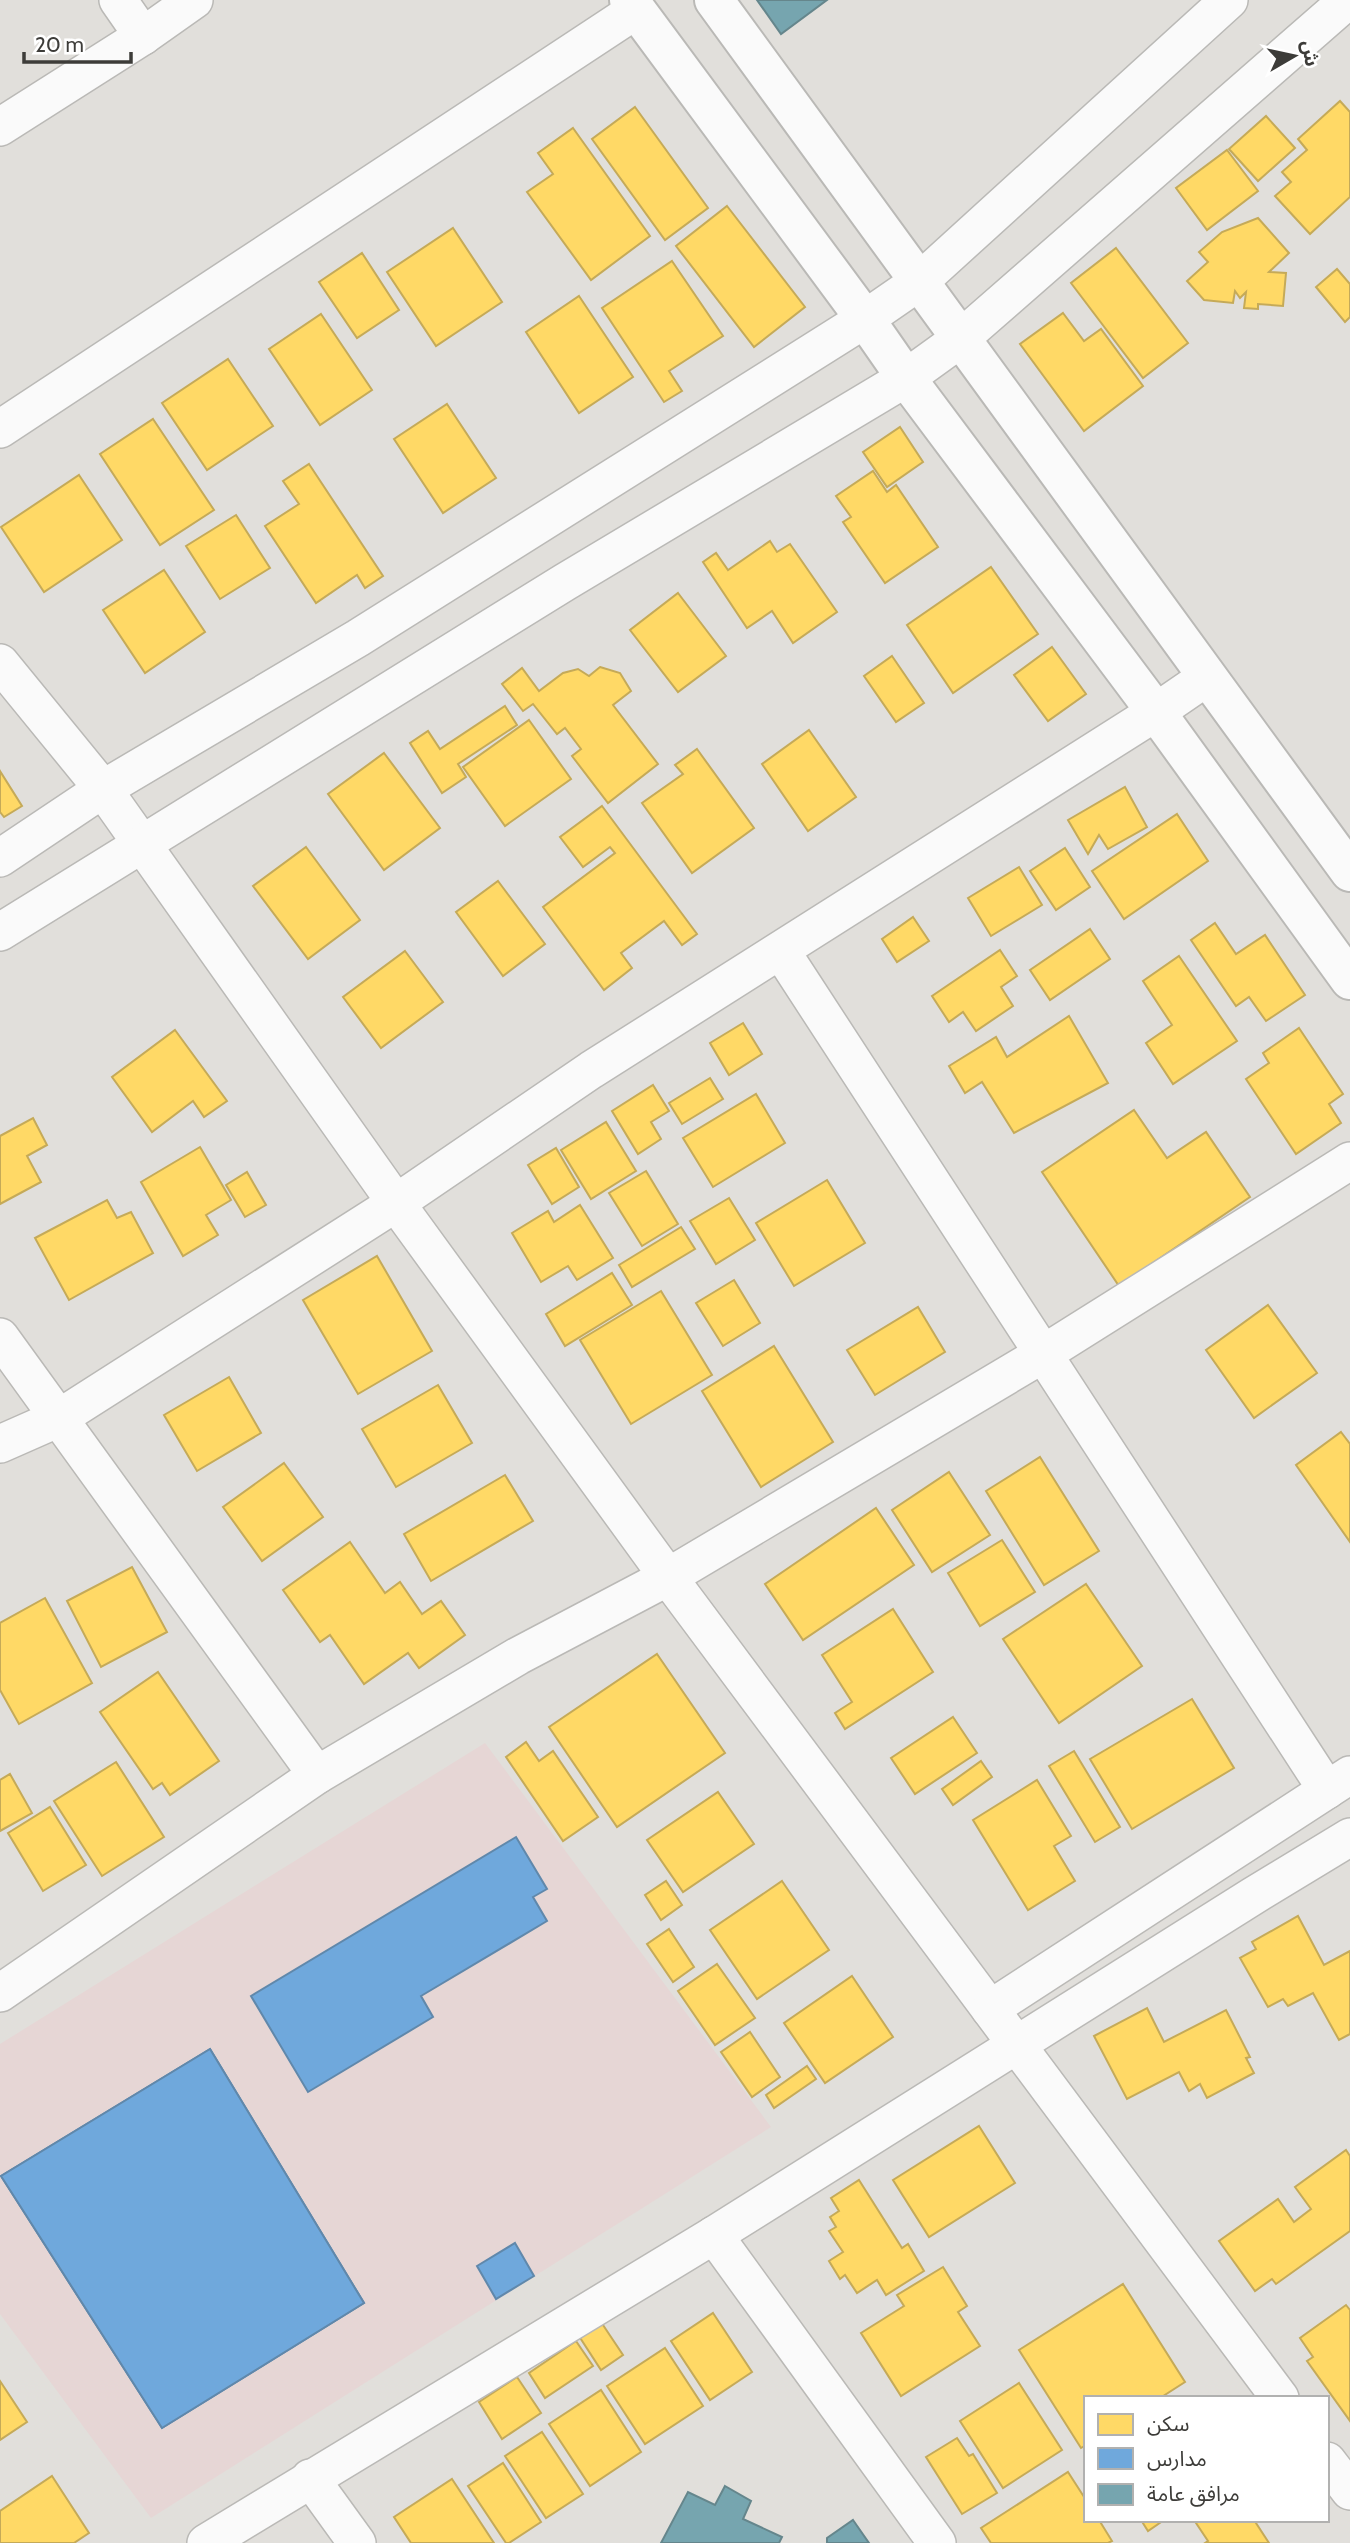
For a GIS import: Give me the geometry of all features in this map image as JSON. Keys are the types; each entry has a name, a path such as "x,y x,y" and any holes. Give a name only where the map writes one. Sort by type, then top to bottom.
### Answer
{"street":[{"path":"118,0 143,36"},
{"path":"0,127 143,36 194,0"},
{"path":"714,0 1350,872"},
{"path":"0,858 103,789 358,638 865,319 920,281 1229,0"},
{"path":"0,932 565,582 906,378 960,339 1348,0"},
{"path":"0,429 633,5 906,378 1156,712 1350,980"},
{"path":"0,663 103,789 396,1203 668,1577 1279,2396"},
{"path":"0,1444 59,1418 396,1203 591,1070 1207,677"},
{"path":"781,951 1043,1354 1338,1783 990,2009"},
{"path":"0,1993 317,1775 518,1656 668,1577 1043,1354 1350,1161"},
{"path":"0,1337 317,1775"},
{"path":"206,2543 714,2235 1350,1837"},
{"path":"714,2235 937,2543"},
{"path":"1329,2464 1350,2491"},
{"path":"310,2478 356,2543"}],"shaded area":[{"path":"485,1743 771,2127 151,2518 0,2314 0,2044"}],"building: سكن":[{"path":"1340,101 1350,112 1350,197 1310,234 1275,196 1291,182 1282,172 1307,150 1298,139"},
{"path":"635,107 708,208 665,240 592,139"},
{"path":"1266,116 1295,148 1258,181 1229,149"},
{"path":"573,128 650,236 591,280 527,192 553,174 538,153"},
{"path":"1227,150 1258,191 1207,230 1176,188"},
{"path":"727,206 805,307 754,347 676,246"},
{"path":"1258,218 1289,253 1269,272 1286,273 1283,306 1258,304 1258,309 1244,308 1246,292 1240,298 1235,291 1233,303 1204,300 1187,281 1208,262 1199,252 1222,232"},
{"path":"453,228 502,302 436,346 387,272"},
{"path":"1116,248 1188,343 1143,378 1071,283"},
{"path":"362,253 399,310 357,338 319,282"},
{"path":"672,261 723,336 669,371 682,391 664,402 602,308"},
{"path":"1337,269 1350,284 1350,317 1345,322 1316,287"},
{"path":"579,296 633,377 579,413 526,332"},
{"path":"1063,313 1084,341 1101,329 1143,386 1084,431 1020,344"},
{"path":"321,314 372,390 320,425 269,349"},
{"path":"228,359 273,426 207,470 162,403"},
{"path":"447,404 496,478 443,513 394,439"},
{"path":"153,419 214,510 160,545 100,454"},
{"path":"900,427 923,462 887,487 863,452"},
{"path":"309,464 383,576 365,588 357,575 316,603 265,526 299,504 283,481"},
{"path":"873,471 887,492 896,485 938,547 885,583 843,522 851,517 836,496"},
{"path":"79,475 122,540 44,592 1,527"},
{"path":"236,515 270,568 220,599 186,546"},
{"path":"770,541 777,552 790,544 837,612 793,643 772,611 747,628 703,562 716,553 728,570"},
{"path":"991,567 1038,634 953,693 907,625"},
{"path":"164,570 205,632 145,673 103,610"},
{"path":"678,593 726,656 678,692 630,630"},
{"path":"1052,647 1086,694 1048,721 1014,675"},
{"path":"892,656 924,703 896,722 864,676"},
{"path":"600,667 620,673 631,691 613,705 658,764 608,803 572,756 581,749 565,728 557,734 533,704 523,711 502,684 522,668 539,691 563,673 578,669 589,676"},
{"path":"505,706 517,725 458,764 466,777 442,793 410,743 428,731 440,749"},
{"path":"529,720 571,779 505,826 463,767"},
{"path":"809,730 856,797 808,831 762,764"},
{"path":"697,749 754,828 692,873 642,803 683,774 675,765"},
{"path":"384,753 440,828 384,870 328,794"},
{"path":"0,771 22,806 4,817 0,812"},
{"path":"1125,787 1147,827 1108,849 1099,835 1088,854 1068,820"},
{"path":"602,806 697,934 682,945 664,921 621,953 632,968 604,990 543,907 615,853 610,847 583,867 560,837"},
{"path":"1177,814 1208,861 1124,919 1092,871"},
{"path":"306,847 360,920 308,959 253,886"},
{"path":"1065,848 1090,887 1056,910 1030,871"},
{"path":"1019,867 1042,905 991,936 968,898"},
{"path":"498,881 545,944 503,976 456,912"},
{"path":"913,917 929,941 897,962 882,939"},
{"path":"1215,923 1236,954 1265,935 1305,995 1266,1021 1249,997 1236,1006 1191,940"},
{"path":"1090,929 1110,959 1050,1000 1030,970"},
{"path":"1000,950 1017,976 1001,987 1013,1006 976,1031 963,1012 949,1022 932,996"},
{"path":"405,951 443,1002 381,1048 343,997"},
{"path":"1179,956 1237,1041 1173,1084 1146,1043 1172,1025 1143,981"},
{"path":"1069,1016 1108,1083 1014,1133 982,1082 965,1093 949,1066 996,1037 1007,1057"},
{"path":"743,1023 762,1054 729,1075 710,1043"},
{"path":"1299,1028 1343,1094 1329,1104 1341,1123 1296,1154 1246,1079 1269,1063 1263,1053"},
{"path":"175,1030 227,1101 204,1117 193,1101 152,1132 112,1077"},
{"path":"710,1078 723,1099 682,1124 669,1103"},
{"path":"653,1085 669,1111 651,1122 661,1139 638,1154 612,1111"},
{"path":"756,1094 785,1143 713,1187 683,1138"},
{"path":"1134,1110 1167,1158 1206,1132 1250,1197 1119,1286 1042,1172"},
{"path":"33,1118 47,1145 27,1156 41,1182 0,1204 0,1136"},
{"path":"606,1122 636,1171 591,1199 561,1150"},
{"path":"200,1147 231,1200 206,1215 218,1235 183,1256 141,1182"},
{"path":"556,1148 579,1187 552,1204 528,1165"},
{"path":"646,1171 678,1224 642,1246 609,1193"},
{"path":"247,1172 266,1205 245,1217 226,1185"},
{"path":"827,1180 865,1243 794,1286 756,1223"},
{"path":"729,1198 755,1240 716,1264 690,1221"},
{"path":"107,1200 117,1218 131,1212 153,1253 69,1300 35,1238"},
{"path":"580,1205 613,1258 577,1280 568,1266 541,1282 512,1233 548,1211 554,1222"},
{"path":"681,1227 695,1249 632,1287 619,1265"},
{"path":"377,1256 432,1351 358,1394 303,1300"},
{"path":"612,1273 632,1305 565,1346 546,1314"},
{"path":"734,1280 760,1323 723,1346 696,1303"},
{"path":"661,1291 712,1375 631,1424 580,1340"},
{"path":"1268,1305 1317,1373 1254,1418 1206,1350"},
{"path":"918,1307 945,1352 875,1395 847,1350"},
{"path":"774,1346 833,1442 761,1487 702,1391"},
{"path":"229,1377 261,1433 197,1471 164,1415"},
{"path":"438,1385 472,1443 396,1487 362,1429"},
{"path":"1341,1432 1350,1444 1350,1542 1296,1465"},
{"path":"1040,1457 1099,1551 1044,1585 986,1491"},
{"path":"284,1463 323,1517 262,1561 223,1507"},
{"path":"949,1472 990,1535 932,1572 892,1510"},
{"path":"505,1475 533,1521 431,1581 404,1534"},
{"path":"876,1508 914,1565 803,1640 765,1584"},
{"path":"1002,1540 1035,1592 980,1626 948,1573"},
{"path":"350,1542 385,1593 400,1582 422,1614 441,1601 465,1635 419,1668 408,1653 364,1684 330,1635 320,1642 283,1590"},
{"path":"132,1567 167,1632 101,1667 67,1601"},
{"path":"1086,1584 1142,1666 1059,1723 1003,1639"},
{"path":"45,1598 92,1683 19,1724 0,1690 0,1623"},
{"path":"893,1609 933,1672 845,1729 835,1713 852,1702 822,1655"},
{"path":"657,1654 725,1753 617,1827 549,1727"},
{"path":"158,1672 219,1761 170,1795 162,1783 153,1789 100,1712"},
{"path":"1192,1699 1234,1768 1132,1829 1090,1759"},
{"path":"953,1717 977,1753 915,1794 891,1758"},
{"path":"526,1742 539,1761 553,1751 598,1817 563,1841 506,1757"},
{"path":"1074,1751 1120,1827 1095,1842 1049,1766"},
{"path":"981,1761 992,1777 953,1805 942,1789"},
{"path":"116,1762 164,1837 102,1876 54,1801"},
{"path":"10,1774 32,1813 0,1831 0,1780"},
{"path":"1037,1780 1071,1836 1054,1846 1075,1881 1028,1910 973,1820"},
{"path":"718,1792 754,1844 683,1892 647,1840"},
{"path":"50,1807 86,1865 43,1891 8,1833"},
{"path":"666,1881 682,1905 661,1920 645,1895"},
{"path":"782,1881 829,1950 757,1999 710,1930"},
{"path":"1298,1916 1324,1965 1350,1951 1350,2034 1339,2040 1313,1993 1288,2006 1283,1999 1268,2007 1240,1958 1256,1949 1252,1942"},
{"path":"669,1929 694,1967 673,1982 647,1944"},
{"path":"717,1964 755,2018 715,2045 678,1991"},
{"path":"852,1976 893,2037 825,2083 784,2023"},
{"path":"1147,2008 1164,2042 1226,2010 1250,2057 1246,2058 1254,2073 1207,2098 1200,2084 1189,2091 1179,2072 1127,2099 1094,2036"},
{"path":"750,2032 780,2077 752,2097 721,2052"},
{"path":"807,2066 816,2079 774,2108 766,2095"},
{"path":"979,2126 1015,2183 929,2237 893,2180"},
{"path":"1346,2150 1350,2156 1350,2231 1276,2284 1272,2279 1255,2291 1219,2241 1278,2199 1294,2222 1311,2209 1295,2187"},
{"path":"859,2180 902,2248 908,2244 924,2271 886,2295 877,2280 857,2293 845,2275 840,2279 829,2261 843,2252 829,2231 836,2227 830,2217 839,2211 831,2198"},
{"path":"943,2267 967,2306 958,2312 980,2346 901,2396 861,2333 904,2306 897,2295"},
{"path":"1123,2284 1185,2382 1163,2396 1084,2396 1084,2446 1081,2448 1019,2350"},
{"path":"1346,2305 1350,2310 1350,2421 1307,2361 1313,2357 1300,2338"},
{"path":"713,2313 752,2372 710,2400 671,2341"},
{"path":"599,2319 623,2355 601,2370 577,2333"},
{"path":"576,2341 593,2366 545,2398 529,2373"},
{"path":"665,2348 703,2406 645,2444 607,2386"},
{"path":"517,2377 541,2413 502,2439 479,2402"},
{"path":"0,2381 27,2422 0,2440"},
{"path":"1019,2383 1062,2450 1003,2488 960,2421"},
{"path":"601,2390 641,2452 590,2486 549,2424"},
{"path":"542,2432 583,2494 546,2518 505,2456"},
{"path":"957,2438 969,2456 973,2454 997,2493 962,2514 926,2457"},
{"path":"503,2463 541,2522 509,2543 506,2543 468,2486"},
{"path":"1068,2472 1084,2497 1084,2522 1100,2522 1112,2541 991,2543 981,2528"},
{"path":"52,2476 89,2533 74,2543 0,2543 0,2511"},
{"path":"452,2479 494,2543 411,2543 394,2517"},
{"path":"1142,2522 1161,2522 1148,2531"},
{"path":"1195,2522 1255,2522 1269,2543 1205,2543 1208,2541"}],"building: مدارس":[{"path":"516,1837 547,1889 533,1897 547,1921 421,1996 433,2017 308,2092 251,1996"},
{"path":"210,2049 364,2303 162,2428 1,2176","holes":["132,2146 184,2238 120,2276 64,2186"]},
{"path":"210,2049 364,2303 162,2428 1,2176"},
{"path":"515,2243 534,2276 496,2299 477,2266"}],"building: مرافق عامة":[{"path":"757,0 827,0 781,34"},
{"path":"725,2486 751,2501 743,2519 782,2537 779,2543 661,2543 688,2492 715,2505"},
{"path":"853,2520 869,2543 827,2543 827,2538"}]}
